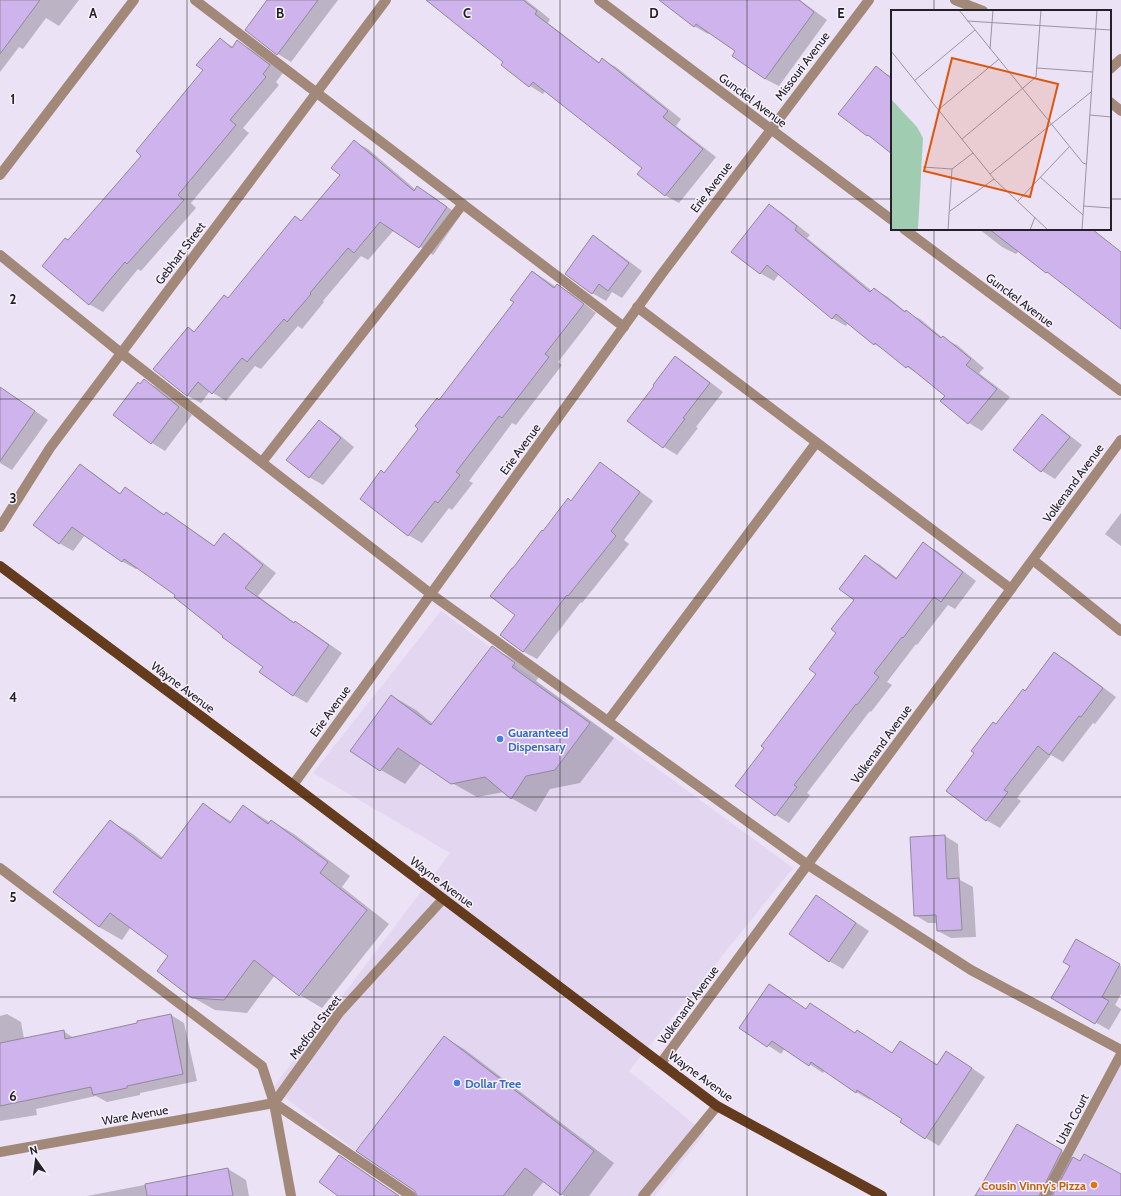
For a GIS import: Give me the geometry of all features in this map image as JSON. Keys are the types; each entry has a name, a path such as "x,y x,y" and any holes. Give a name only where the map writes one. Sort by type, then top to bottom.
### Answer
{"main road":[{"name":"Wayne Avenue","path":"0,566 293,785 717,1106 882,1196"}],"street":[{"path":"0,175 134,0"},
{"path":"195,0 624,327"},
{"name":"Gebhart Street","path":"0,527 50,448 386,0"},
{"name":"Gunckel Avenue","path":"599,0 891,219"},
{"name":"Missouri Avenue","path":"771,129 869,0"},
{"path":"955,0 981,10"},
{"path":"1111,68 1121,60"},
{"path":"1111,103 1121,110"},
{"name":"Erie Avenue","path":"293,785 637,307 771,129"},
{"path":"262,462 464,204"},
{"name":"Gunckel Avenue","path":"905,230 1121,391"},
{"path":"0,255 121,353 431,594 808,865 971,970 1121,1050"},
{"path":"637,307 1011,589"},
{"name":"Volkenand Avenue","path":"661,1063 1121,440"},
{"path":"608,721 816,443"},
{"path":"1033,560 1121,631"},
{"path":"0,868 262,1066 274,1103 291,1196"},
{"name":"Medford Street","path":"274,1103 339,1013 443,899"},
{"name":"Utah Court","path":"1045,1196 1121,1054"},
{"path":"274,1103 411,1196"},
{"name":"Ware Avenue","path":"0,1152 274,1103"},
{"path":"643,1196 717,1106"}],"shaded area":[{"path":"441,611 793,868 629,1071 705,1133 655,1196 414,1196 273,1088 450,853 313,773"},
{"path":"1121,1061 1121,1196 1035,1196"}],"building":[{"path":"0,0 40,0 0,54"},
{"path":"267,0 318,0 277,55 245,30"},
{"path":"426,0 523,0 537,11 535,14 599,63 602,58 668,111 663,117 703,149 665,196 637,174 642,168 533,82 529,87 501,65 503,62"},
{"path":"659,0 799,0 814,12 765,79 732,56 735,51 696,24 694,27"},
{"path":"220,38 232,48 237,40 270,65 263,74 266,77 230,120 236,125 178,195 184,200 127,264 125,262 89,305 42,266 65,238 68,240 141,156 136,151 203,70 196,65"},
{"path":"876,66 891,78 891,153 868,135 867,136 838,114"},
{"path":"354,140 414,191 417,186 447,207 419,248 380,222 354,253 348,248 287,322 284,319 247,362 242,358 212,394 198,382 187,396 153,369 188,327 194,332 224,295 228,298 295,216 301,221 340,175 331,168"},
{"path":"769,204 797,226 795,230 870,292 874,288 905,312 906,310 941,338 943,336 971,359 966,365 997,389 968,424 940,401 945,396 908,366 906,368 875,343 874,345 836,314 832,319 767,265 760,274 731,252"},
{"path":"990,230 1093,230 1121,252 1121,329 1047,272 1046,273"},
{"path":"593,235 629,263 608,291 599,284 592,294 565,274"},
{"path":"532,271 554,288 557,284 584,304 545,354 549,357 502,418 499,416 456,472 460,475 438,503 435,501 408,536 360,499 381,470 384,473 418,429 415,426 437,398 439,400 514,302 510,300"},
{"path":"675,356 710,383 683,418 685,419 663,448 627,421"},
{"path":"144,379 179,407 151,444 113,415 138,382 140,384"},
{"path":"0,387 35,411 0,461"},
{"path":"1042,414 1070,437 1041,472 1013,450"},
{"path":"319,420 341,438 309,478 286,460"},
{"path":"600,462 640,492 611,531 616,536 568,596 567,595 523,652 500,635 515,615 490,596 568,498 571,501"},
{"path":"80,464 120,494 125,487 164,515 166,512 214,546 224,533 263,565 245,588 294,623 295,621 329,645 293,696 259,672 263,667 222,637 223,636 174,597 175,595 124,559 122,562 72,527 59,544 33,525"},
{"path":"923,542 963,572 941,602 934,597 874,673 879,677 857,705 856,704 794,785 797,787 775,816 735,786 764,748 761,746 816,674 809,669 836,633 831,629 854,600 839,589 865,555 896,579"},
{"name":"Guaranteed Dispensary","path":"492,646 515,663 512,667 590,723 555,770 526,776 511,799 485,777 451,784 398,748 380,771 350,751 391,695 431,725"},
{"path":"1054,652 1103,688 1049,755 1038,746 1004,790 1008,792 986,821 946,791 974,753 971,751 993,722 996,724 1023,689 1025,691"},
{"path":"203,803 230,823 243,805 268,824 271,820 328,862 320,873 367,910 299,996 254,960 224,1000 192,998 157,971 168,956 110,913 99,927 53,892 110,820 161,859"},
{"path":"945,835 947,879 959,878 962,930 937,931 936,915 914,916 910,837"},
{"path":"816,895 856,923 829,962 789,934"},
{"path":"1076,939 1120,964 1102,997 1109,1001 1095,1024 1051,998 1070,966 1063,962"},
{"path":"769,984 806,1009 810,1003 855,1033 857,1030 892,1053 900,1041 937,1065 946,1051 972,1068 925,1139 900,1122 902,1119 857,1090 856,1093 811,1062 809,1066 772,1041 767,1047 739,1028"},
{"path":"171,1014 183,1074 93,1095 91,1087 0,1106 0,1043 64,1030 65,1039"},
{"name":"Dollar Tree","path":"444,1036 594,1151 561,1195 525,1168 503,1196 417,1196 415,1191 356,1151"},
{"path":"1017,1124 1062,1150 1039,1196 975,1196"},
{"name":"Cousin Vinny's Pizza","path":"1084,1154 1121,1174 1121,1196 1052,1196 1073,1157 1080,1161"},
{"path":"339,1155 399,1196 338,1196 319,1182"},
{"path":"228,1168 233,1196 147,1196 145,1184"}],"place":[{"name":"Guaranteed Dispensary","path":"500,739"},
{"name":"Dollar Tree","path":"457,1083"},
{"name":"Cousin Vinny's Pizza","path":"1094,1185"}]}
